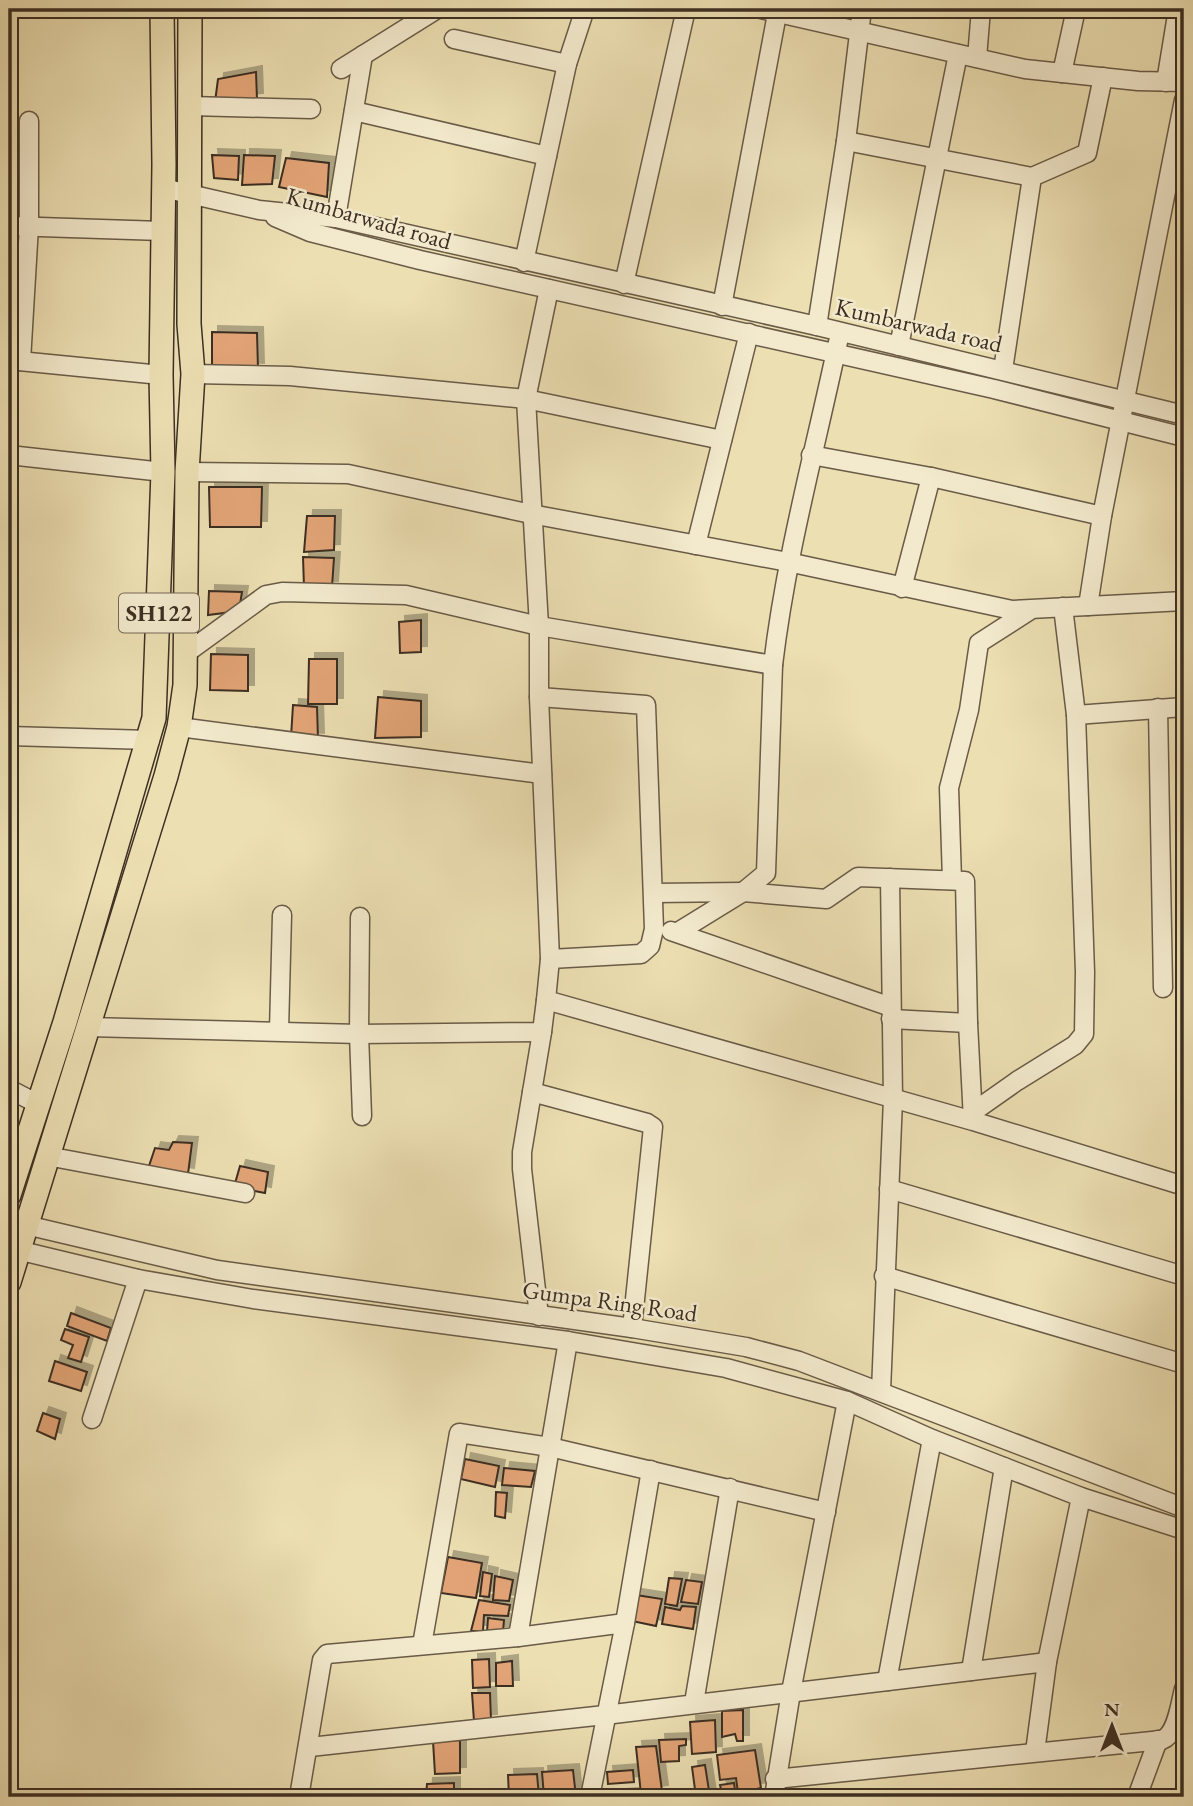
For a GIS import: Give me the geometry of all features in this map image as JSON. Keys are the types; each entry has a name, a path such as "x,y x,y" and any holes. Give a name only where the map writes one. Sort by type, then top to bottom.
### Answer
{"main road":[{"name":"SH122","path":"9,1195 65,1022 150,740 156,700 163,472 160,375 162,9"},
{"path":"9,1282 17,1223 47,1156 89,1027 166,776 184,695 187,472 193,374 189,324 190,9"}],"street":[{"path":"341,69 437,9"},
{"path":"524,261 567,64 585,9"},
{"path":"624,284 686,9"},
{"path":"817,326 846,141 862,9"},
{"path":"976,58 981,9"},
{"path":"1062,73 1076,9"},
{"path":"1166,82 1178,9"},
{"path":"722,306 769,11 1025,69 1184,82"},
{"path":"454,39 567,64"},
{"path":"899,346 958,54"},
{"path":"336,218 363,55"},
{"path":"846,141 1032,177 1087,153 1103,77"},
{"path":"1088,606 1102,516 1184,100"},
{"path":"190,106 311,109"},
{"path":"354,111 547,156"},
{"path":"29,121 29,226 15,361 160,375"},
{"path":"1003,370 1032,177"},
{"path":"163,188 259,211"},
{"name":"Kumbarwada road","path":"259,211 336,218 817,326 1184,415"},
{"name":"Kumbarwada road","path":"259,211 310,232 994,389 1184,437"},
{"path":"9,226 162,231"},
{"path":"539,1316 522,1169 550,959 539,697 539,626 526,399 549,289"},
{"path":"678,932 743,892 764,876 766,870 773,665 788,562 840,332"},
{"path":"696,545 749,333"},
{"path":"193,374 290,376 526,399 722,440"},
{"path":"9,454 163,472"},
{"path":"811,455 932,477 1102,516"},
{"path":"187,472 348,474 531,514 788,562 1012,610 1184,601"},
{"path":"902,588 932,477"},
{"path":"185,654 266,596 282,592 406,596 539,626 773,665"},
{"path":"973,1117 1017,1081 1075,1045 1084,1034 1085,972 1076,715 1063,607"},
{"path":"952,880 949,788 969,710 979,643 1033,608"},
{"path":"539,697 646,705 654,893 654,929 650,946 640,954 550,959"},
{"path":"1076,715 1184,707"},
{"path":"1158,708 1163,988"},
{"path":"179,727 542,774"},
{"path":"9,736 150,740"},
{"path":"654,893 743,892 827,898 858,877 965,881 973,1117"},
{"path":"880,1391 893,1099 890,878"},
{"path":"279,1031 282,915"},
{"path":"360,917 359,1034 362,1116"},
{"path":"654,929 678,932 891,1013 968,1023"},
{"path":"546,1000 893,1099 973,1117 1184,1186"},
{"path":"89,1027 359,1034 542,1032"},
{"path":"9,1089 38,1104"},
{"path":"532,1092 647,1123 653,1127 632,1328"},
{"path":"47,1156 245,1193"},
{"path":"889,1189 1184,1276"},
{"name":"Gumpa Ring Road","path":"17,1223 217,1270 632,1328 746,1347 880,1391 1184,1508"},
{"name":"Gumpa Ring Road","path":"14,1249 138,1279 253,1299 568,1341 726,1368 847,1401 932,1439 1081,1497 1184,1530"},
{"path":"884,1276 1184,1364"},
{"path":"92,1419 138,1279"},
{"path":"518,1637 568,1341"},
{"path":"847,1401 774,1788 1171,1736"},
{"path":"422,1645 458,1434 550,1447 826,1512"},
{"path":"887,1681 932,1439"},
{"path":"971,1671 1004,1467"},
{"path":"590,1797 625,1623 651,1469"},
{"path":"694,1703 730,1488"},
{"path":"1035,1752 1047,1662 1081,1497"},
{"path":"299,1797 324,1656 331,1653 518,1637 625,1623"},
{"path":"310,1746 605,1715 1047,1662"},
{"path":"1137,1797 1171,1736 1184,1689"}],"building":[{"path":"256,72 257,99 215,102 218,79"},
{"path":"212,155 239,156 238,180 214,178"},
{"path":"244,155 275,156 272,184 242,185"},
{"path":"286,158 329,163 327,197 279,187"},
{"path":"212,332 257,333 258,369 212,367"},
{"path":"209,487 262,487 261,527 210,527"},
{"path":"307,516 335,516 334,550 304,552"},
{"path":"303,557 334,558 332,587 304,587"},
{"path":"209,591 242,592 239,611 208,615"},
{"path":"421,620 421,652 400,653 399,622"},
{"path":"211,654 248,655 248,691 210,690"},
{"path":"309,659 337,659 337,704 308,704"},
{"path":"378,697 421,701 421,737 375,738"},
{"path":"293,705 317,707 318,739 291,737"},
{"path":"173,1142 192,1143 188,1174 148,1169 155,1148 169,1150"},
{"path":"240,1166 268,1172 265,1193 234,1187"},
{"path":"71,1313 111,1328 107,1341 67,1326"},
{"path":"65,1329 89,1337 81,1362 68,1358 73,1345 61,1340"},
{"path":"55,1361 87,1372 81,1391 49,1381"},
{"path":"43,1413 60,1419 55,1439 37,1431"},
{"path":"465,1459 499,1466 495,1487 461,1479"},
{"path":"504,1468 535,1471 531,1487 502,1485"},
{"path":"496,1492 507,1493 505,1518 495,1516"},
{"path":"448,1557 482,1563 476,1598 441,1593"},
{"path":"483,1572 492,1574 489,1597 480,1596"},
{"path":"495,1576 513,1580 509,1601 493,1600"},
{"path":"669,1578 682,1579 677,1606 665,1604"},
{"path":"686,1580 702,1582 698,1604 681,1602"},
{"path":"636,1595 662,1599 656,1626 632,1621"},
{"path":"479,1600 510,1605 508,1616 484,1615 483,1631 471,1631"},
{"path":"682,1606 696,1607 693,1629 662,1624 665,1607 680,1610"},
{"path":"488,1618 504,1620 503,1632 487,1632"},
{"path":"489,1659 490,1687 473,1688 472,1660"},
{"path":"512,1661 513,1686 496,1686 496,1663"},
{"path":"472,1693 490,1693 491,1720 474,1721"},
{"path":"743,1710 743,1741 737,1741 735,1734 722,1737 722,1711"},
{"path":"715,1720 716,1752 692,1754 690,1722"},
{"path":"686,1739 686,1745 679,1746 679,1761 661,1762 659,1740"},
{"path":"460,1740 460,1773 435,1774 433,1741"},
{"path":"656,1746 662,1791 641,1794 636,1747"},
{"path":"755,1750 761,1788 738,1793 736,1778 720,1780 717,1755"},
{"path":"705,1765 710,1797 696,1797 692,1767"},
{"path":"573,1770 576,1797 544,1797 542,1772"},
{"path":"633,1770 634,1782 608,1784 607,1772"},
{"path":"537,1774 539,1797 509,1797 508,1775"},
{"path":"454,1783 454,1797 426,1797 427,1784"},
{"path":"734,1783 736,1797 723,1797 720,1785"},
{"path":"632,1794 632,1797 605,1796"}]}
